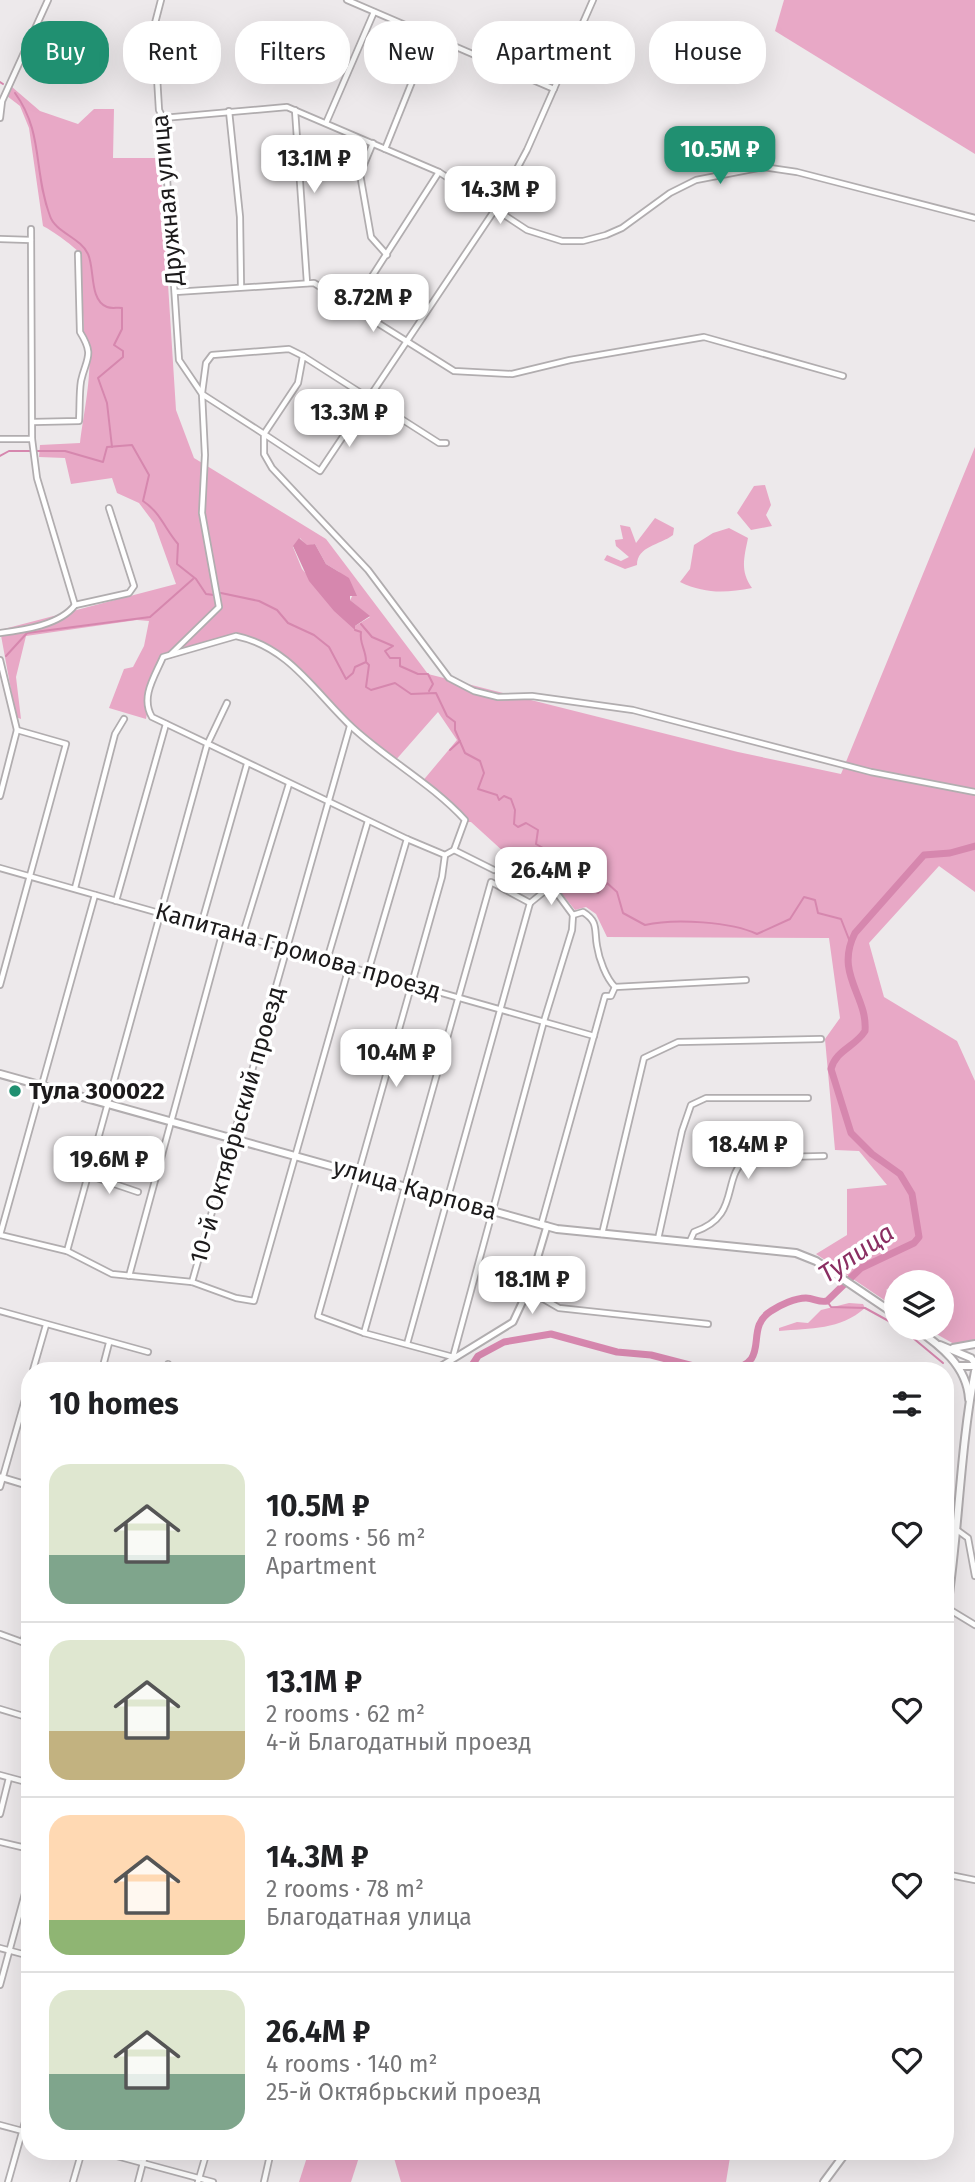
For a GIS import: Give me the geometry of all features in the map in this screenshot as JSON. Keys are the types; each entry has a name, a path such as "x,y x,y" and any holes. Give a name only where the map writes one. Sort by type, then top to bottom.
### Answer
{"main road":[{"name":"улица Карпова","path":"0,1074 544,1226 602,1234 785,1250 806,1256 884,1307"},
{"path":"933,1340 948,1347 975,1367"},
{"path":"939,1344 958,1366 968,1387 970,1406"},
{"path":"948,1347 975,1344"},
{"path":"958,1366 975,1367"},
{"path":"954,1553 961,1471 975,1367"},
{"path":"824,2182 840,2160"}],"street":[{"path":"0,118 1,99 47,0"},
{"name":"Дружная улица","path":"161,0 154,27 159,110 163,118 179,360 202,394"},
{"path":"346,0 394,21"},
{"path":"202,394 320,471 496,208 527,150 593,0"},
{"path":"326,123 374,12"},
{"path":"458,49 554,89"},
{"path":"385,149 411,84"},
{"path":"163,118 287,107 439,172 538,235 562,241 583,241 622,228 670,193 696,180 763,167 785,169 975,218"},
{"path":"295,110 307,283"},
{"path":"229,111 240,217 241,287"},
{"path":"373,143 360,174 371,237 387,254"},
{"path":"353,306 439,172"},
{"path":"31,229 32,439 37,478 75,606"},
{"path":"0,239 31,240"},
{"path":"33,422 79,421 81,379 90,359 86,342 80,332 78,254"},
{"path":"175,292 314,284 454,371 512,374 570,360 704,337 843,376"},
{"path":"171,654 219,607 202,513 205,455 202,394 206,363 212,355 289,349 439,443 446,443"},
{"path":"303,356 298,383 264,434 264,454 272,468 368,570 449,678 474,691 498,697 532,696 633,710 871,772 975,792"},
{"path":"0,439 32,439"},
{"path":"0,633 19,631 68,615 75,606 129,593 134,586 109,508"},
{"path":"236,636 252,639 275,652 308,678 350,726 443,796 465,820 454,850 445,855 152,717 146,707 149,688 163,657 236,636"},
{"path":"0,660 17,730 0,796"},
{"path":"67,1251 207,745 227,703"},
{"path":"75,888 115,734 124,719"},
{"path":"116,901 166,724"},
{"name":"10-й Октябрьский проезд","path":"192,1282 350,726"},
{"path":"0,985 66,744 17,730"},
{"path":"201,925 247,764"},
{"path":"242,937 289,783"},
{"path":"327,960 368,821"},
{"path":"368,972 407,839"},
{"path":"454,850 494,870"},
{"path":"445,855 442,877 318,1316 364,1333 453,1356"},
{"name":"Капитана Громова проезд","path":"0,869 162,912 286,950 594,1036"},
{"path":"364,1333 491,882 530,903"},
{"path":"407,1344 530,903 546,890 556,892 573,915 572,930 544,1021 453,1356"},
{"path":"95,895 0,1235 67,1251 104,1271 192,1282 226,1296 254,1301 349,967"},
{"path":"573,915 583,912 592,917 597,926 597,948 607,979 615,987 746,980"},
{"path":"129,1276 223,931"},
{"path":"445,1362 513,1322 528,1290 605,996 611,996 615,987"},
{"path":"602,1234 643,1058 678,1042 821,1039"},
{"path":"659,1239 682,1131 691,1105 706,1098 808,1098"},
{"path":"690,1241 694,1232 712,1226 721,1214 738,1165 747,1158 824,1156"},
{"path":"88,1175 138,1192"},
{"path":"528,1290 559,1308 708,1324"},
{"path":"0,1311 148,1352"},
{"path":"35,1362 46,1325"},
{"path":"104,1362 109,1343"},
{"path":"0,1487 21,1412"},
{"path":"1,1478 21,1484"},
{"path":"957,1530 968,1538 975,1576"},
{"path":"954,1612 975,1625"},
{"path":"0,1634 21,1641"},
{"path":"0,1709 21,1715"},
{"path":"0,1776 21,1781"},
{"path":"0,1814 9,1778"},
{"path":"0,1842 21,1847"},
{"path":"954,1876 975,1880"},
{"path":"0,1985 21,1908"},
{"path":"0,1948 21,1954"},
{"path":"0,2125 21,2131"},
{"path":"8,2182 21,2135"},
{"path":"73,2182 79,2160"},
{"path":"132,2160 213,2182"},
{"path":"138,2182 144,2160"},
{"path":"199,2180 205,2160"},
{"path":"264,2182 269,2160"}],"shaded area":[{"path":"784,0 975,0 975,154 775,31"},
{"path":"12,87 40,111 78,124 94,109 114,109 113,158 160,158 176,410 194,458 326,539 428,674 738,752 841,774 975,447 975,892 939,866 869,943 884,997 957,1041 975,1081 975,1341 954,1344 947,1340 954,1340 954,1270 884,1270 884,1300 816,1254 847,1235 847,1189 887,1185 859,1151 835,1150 825,1039 840,1018 829,938 607,937 596,914 586,907 575,910 558,889 512,875 517,864 471,822 463,822 442,799 421,783 457,740 438,712 394,762 345,726 307,681 273,653 255,644 236,639 165,660 151,689 146,719 109,708 124,669 133,667 144,646 149,621 137,620 26,636 16,677 21,719 16,717 0,630 176,584 154,523 139,503 117,493 112,478 71,484 65,458 39,457 40,445 80,443 88,386 89,355 84,332 80,254 43,226 29,128 20,106 7,96","holes":["300,538 307,546 315,544 326,564 339,572 354,593 350,600 370,617 355,626 346,621 302,569 293,547"]},
{"path":"765,485 771,505 766,515 772,526 751,530 737,513 754,486"},
{"path":"655,518 674,528 673,535 645,550 637,565 625,569 604,560 607,555 621,561 629,557 616,546 615,540 623,539 620,525 630,527 636,543"},
{"path":"729,528 748,538 744,570 752,588 716,591 698,589 680,582 690,569 694,545 713,533"},
{"path":"299,538 307,545 315,544 326,564 349,578 357,596 350,596 350,600 370,616 355,626 355,630 334,611 309,581 293,546"},
{"path":"849,1303 863,1304 865,1308 835,1324 779,1331 779,1328 797,1322 808,1323 821,1310"},
{"path":"306,2160 358,2160 351,2182 299,2182"},
{"path":"395,2160 730,2160 726,2182 401,2182"}],"waterway":[{"path":"15,93 30,123 50,216 57,226 85,248 97,298 109,308 122,308 122,329 114,345 123,351 123,357 98,378 107,403 112,447"},
{"path":"35,451 65,451 103,462 107,447 132,445 149,475 143,501 158,515 178,544 177,564 196,579 206,594 214,595"},
{"path":"0,456 9,451 32,451"},
{"path":"6,656 27,633 150,617 193,579"},
{"path":"221,593 259,601 277,610 288,623 314,635 329,647 346,679 355,667 366,662 369,665 366,687 371,690 395,683 411,694 436,693 447,716 455,722 455,730 465,753 480,761 484,773 478,789 497,795 499,800 504,796 511,799 515,810 514,824 518,827 526,823 538,830 536,844 550,852 538,870 563,876 564,887 588,888 598,893 607,883 617,892 623,913 645,925 703,922 757,934 790,919 804,897 815,900 818,913 841,919 850,942"},
{"path":"361,624 372,637 393,646 385,651 390,658 400,658 400,666 418,674 428,674 433,684 429,691"},
{"path":"355,630 361,632 366,661"},
{"path":"450,750 460,741"},
{"name":"Тулица","path":"747,1362 754,1353 763,1318 771,1311 802,1298 827,1301 861,1268 914,1243 919,1237 912,1194 900,1174 872,1154 851,1133 831,1069 837,1057 865,1031 865,1018 848,961 855,933 924,855 950,853 975,846"},
{"path":"827,1301 831,1307 865,1308 884,1318"},
{"name":"Тулица","path":"474,1362 478,1356 504,1342 551,1334 617,1352 651,1355 678,1362"},
{"path":"915,1340 942,1362"}],"place":[{"name":"Тула 300022","path":"15,1091"}]}
